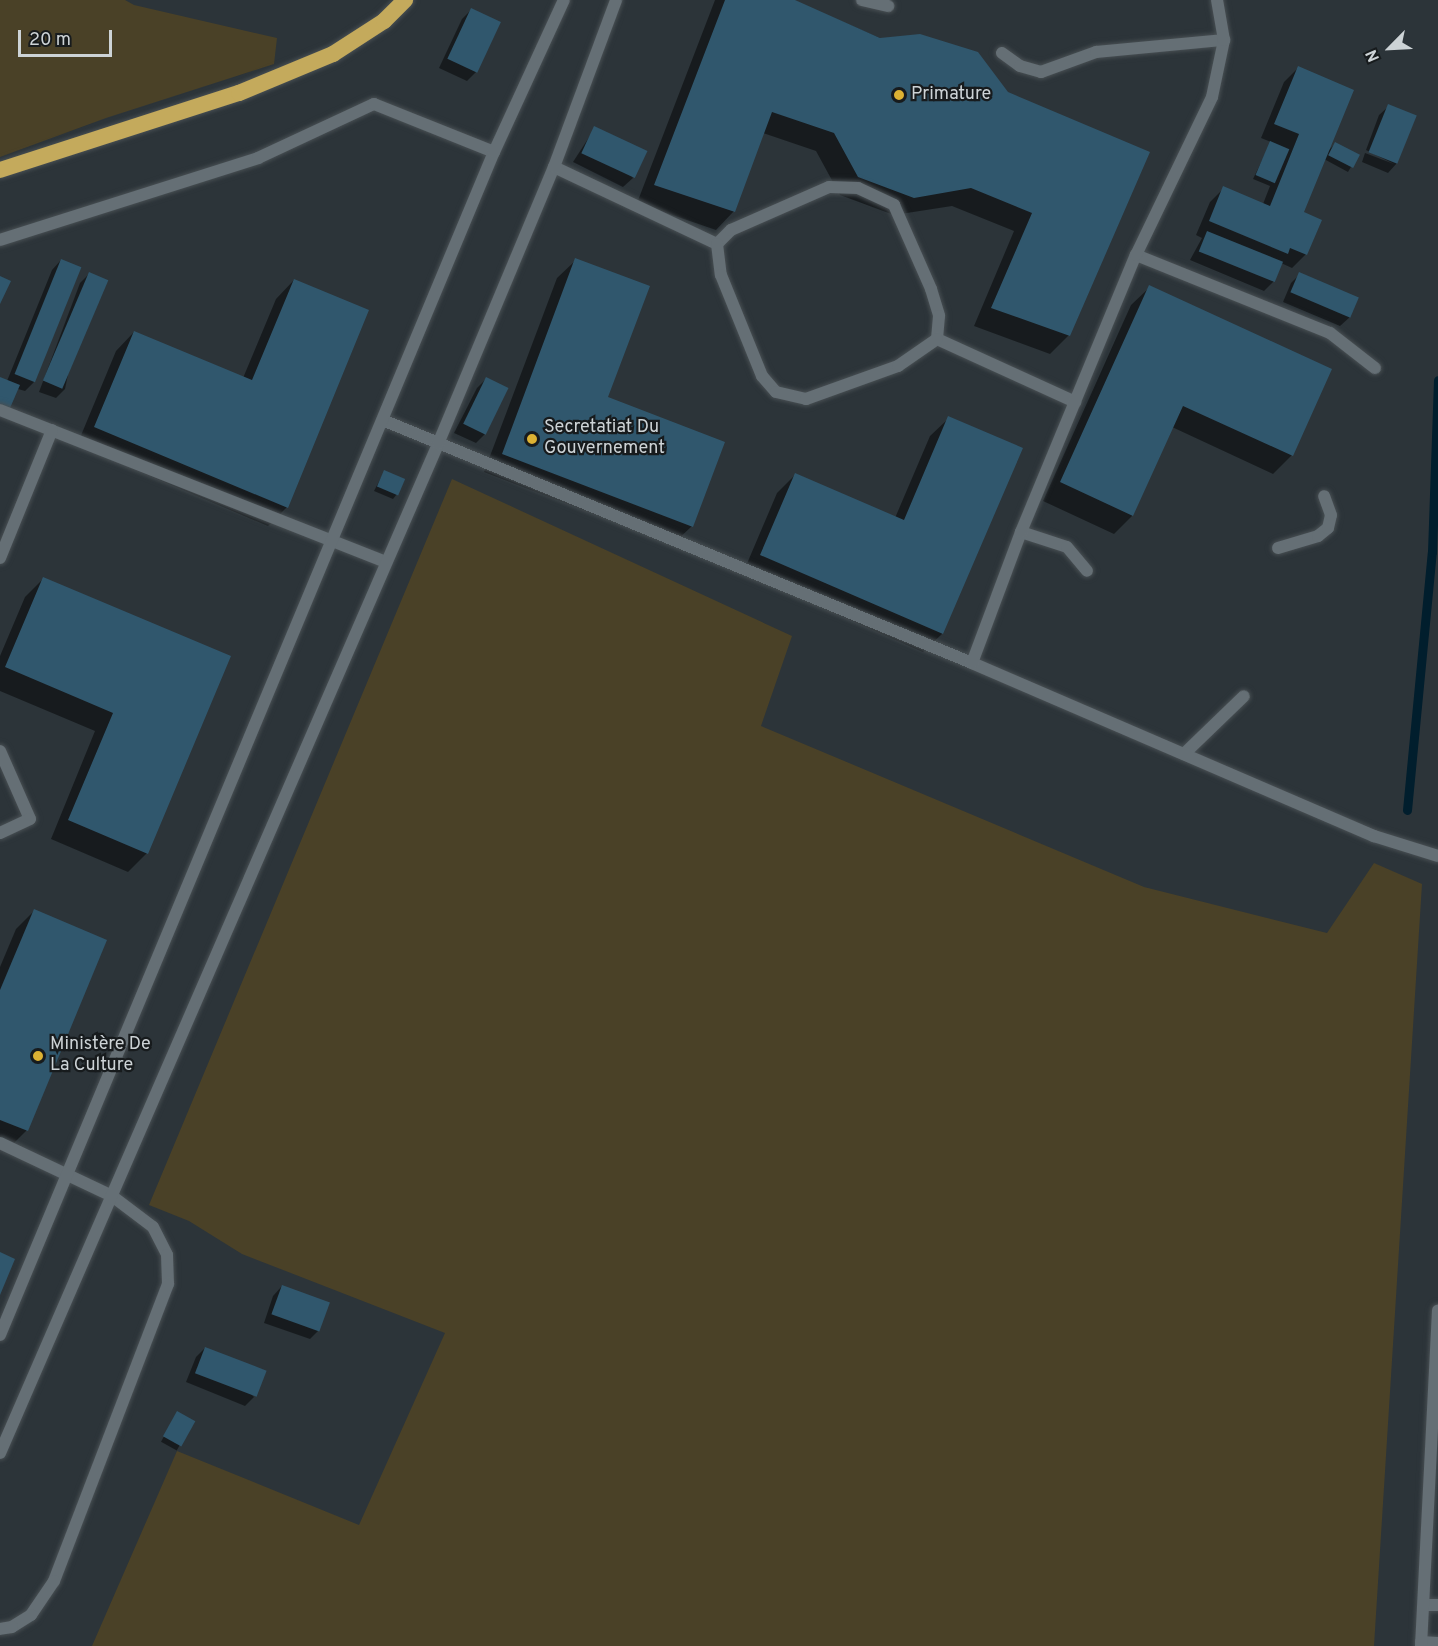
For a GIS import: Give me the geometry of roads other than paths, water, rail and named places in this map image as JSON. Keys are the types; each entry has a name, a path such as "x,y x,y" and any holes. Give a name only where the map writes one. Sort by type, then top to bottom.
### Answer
{"highway":[{"path":"0,170 239,93 323,58 384,21 405,0"}],"street":[{"path":"0,1335 385,421 494,152 564,0"},
{"path":"0,1453 438,444 554,167 616,0"},
{"path":"862,0 888,6"},
{"path":"972,663 1021,532 1136,255 1212,97 1224,40 1217,0"},
{"path":"1002,53 1020,66 1041,72 1096,52 1224,40"},
{"path":"0,240 258,158 374,104 494,152"},
{"path":"554,167 717,244"},
{"path":"717,244 731,230 829,187 858,188 894,205 931,289 939,316 937,339"},
{"path":"717,244 721,275 762,376 776,392 806,399 897,366 937,339"},
{"path":"1136,255 1330,333 1375,368"},
{"path":"937,339 1075,402"},
{"path":"0,410 333,544 386,562"},
{"path":"385,421 972,663 1374,836 1438,856"},
{"path":"0,558 52,430"},
{"path":"1278,548 1318,537 1328,528 1331,515 1324,496"},
{"path":"1021,532 1067,547 1087,571"},
{"path":"1184,754 1244,696"},
{"path":"0,751 30,819 0,833"},
{"path":"0,1143 69,1173 112,1196 153,1227 167,1255 168,1284 54,1581 31,1615 12,1627 0,1629"},
{"path":"1438,1310 1434,1454 1421,1644 1438,1643"},
{"path":"1424,1605 1438,1605"}],"waterway":[{"path":"1407,810 1432,552 1438,380"}],"place":[{"name":"Primature","path":"899,95"},
{"name":"Secretatiat Du Gouvernement","path":"532,439"},
{"name":"Ministère De La Culture","path":"38,1056"}]}
